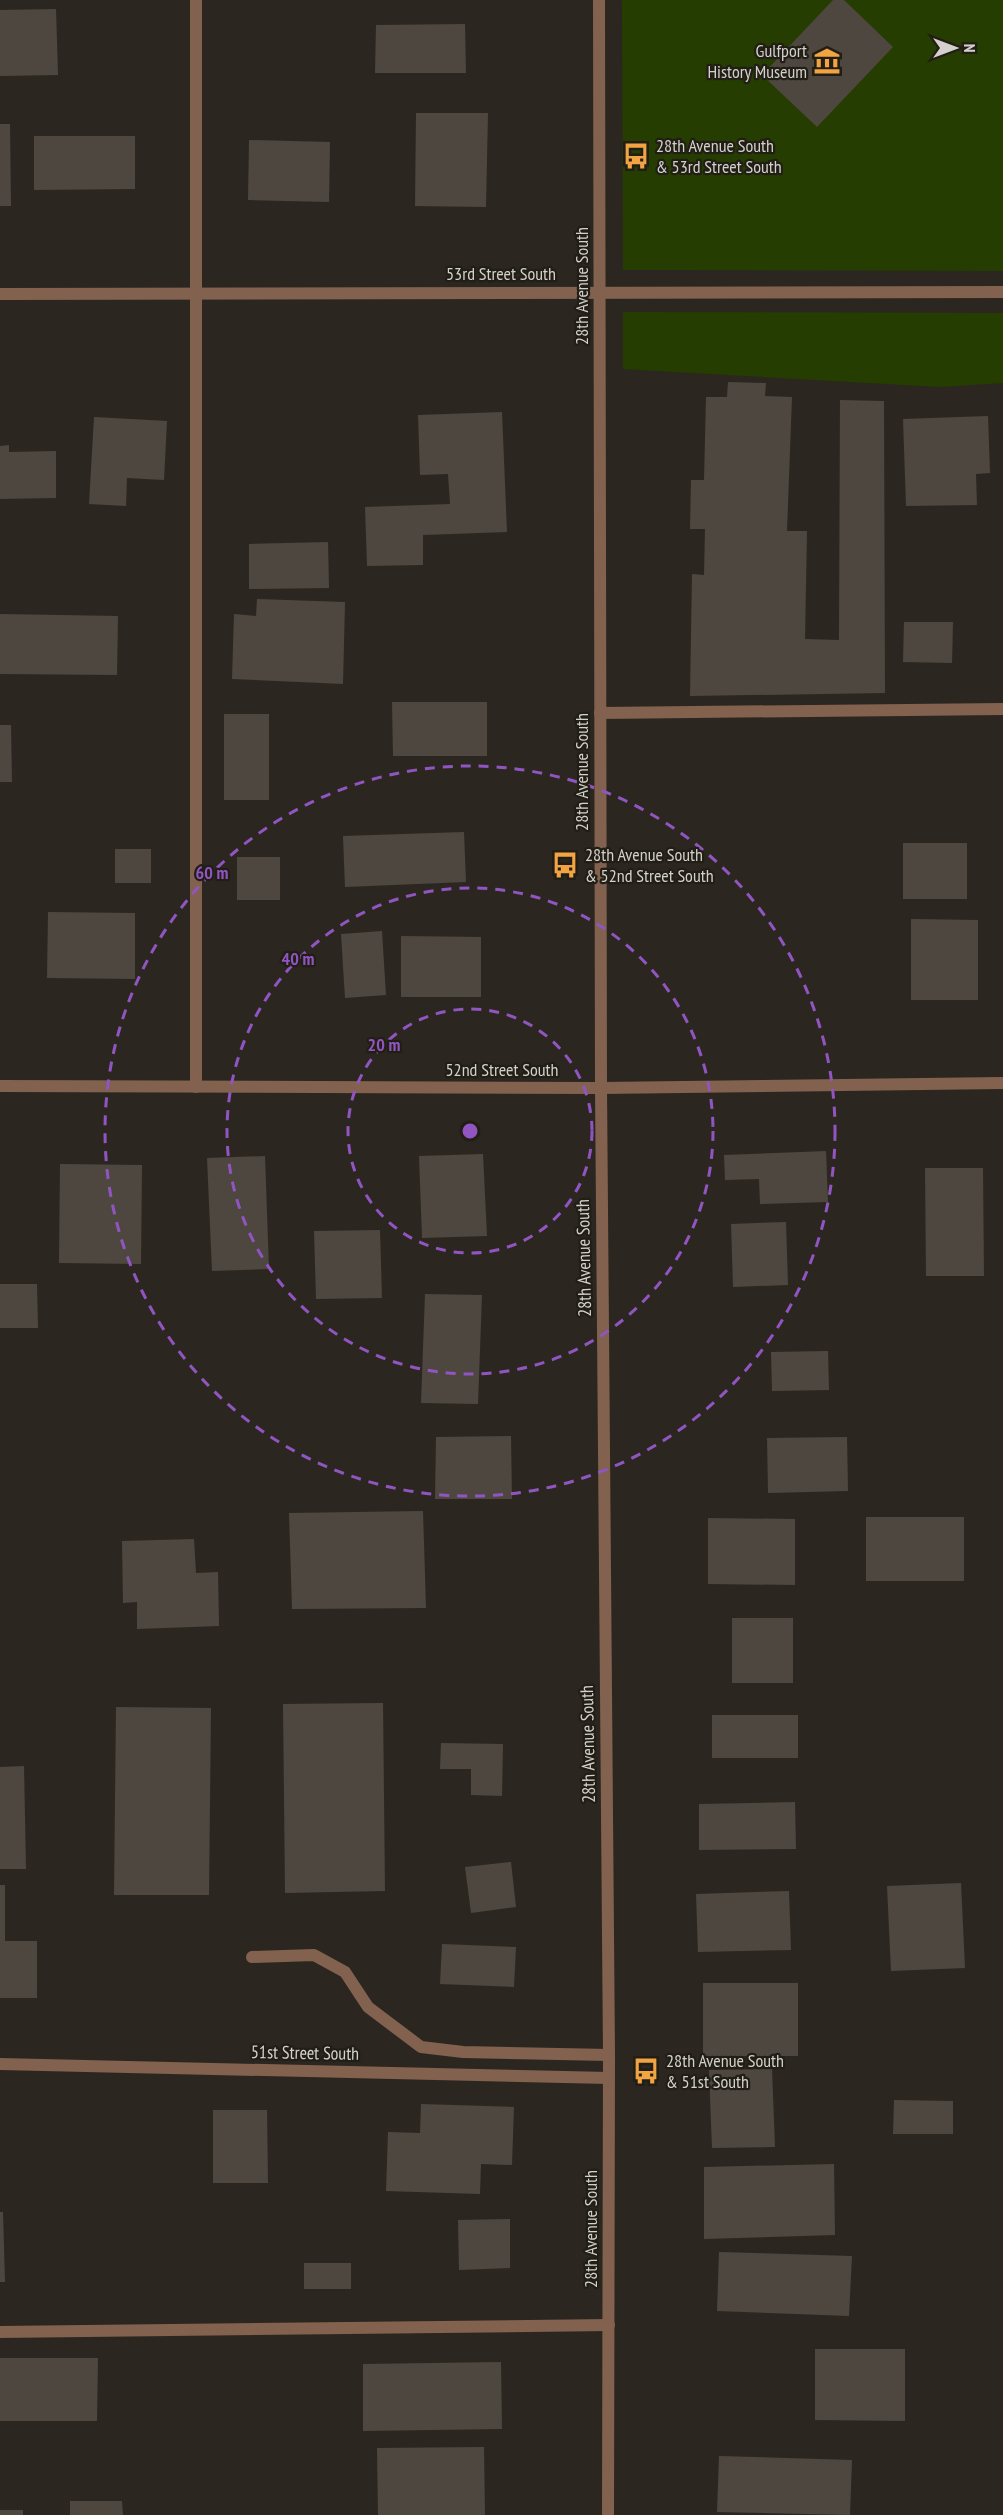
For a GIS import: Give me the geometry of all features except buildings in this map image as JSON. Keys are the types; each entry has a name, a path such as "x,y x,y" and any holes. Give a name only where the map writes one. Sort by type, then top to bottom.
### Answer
{"street":[{"path":"196,0 196,1087"},
{"name":"28th Avenue South","path":"599,0 600,1088 609,2055 608,2515"},
{"name":"53rd Street South","path":"0,294 600,291 1003,292"},
{"path":"600,713 1003,709"},
{"name":"52nd Street South","path":"0,1086 600,1088 1003,1083"},
{"path":"252,1958 314,1955 345,1972 368,2007 421,2047 463,2052 609,2055"},
{"name":"51st Street South","path":"0,2064 609,2078"},
{"path":"0,2332 609,2325"}],"green space":[{"path":"622,0 1003,0 1003,271 623,270"},
{"path":"623,312 1003,313 1003,383 940,387 623,369"}],"place":[{"name":"Gulfport History Museum","path":"827,61"},
{"name":"28th Avenue South & 53rd Street South","path":"636,156"},
{"name":"28th Avenue South & 52nd Street South","path":"565,865"},
{"name":"28th Avenue South & 51st South","path":"646,2071"}]}
